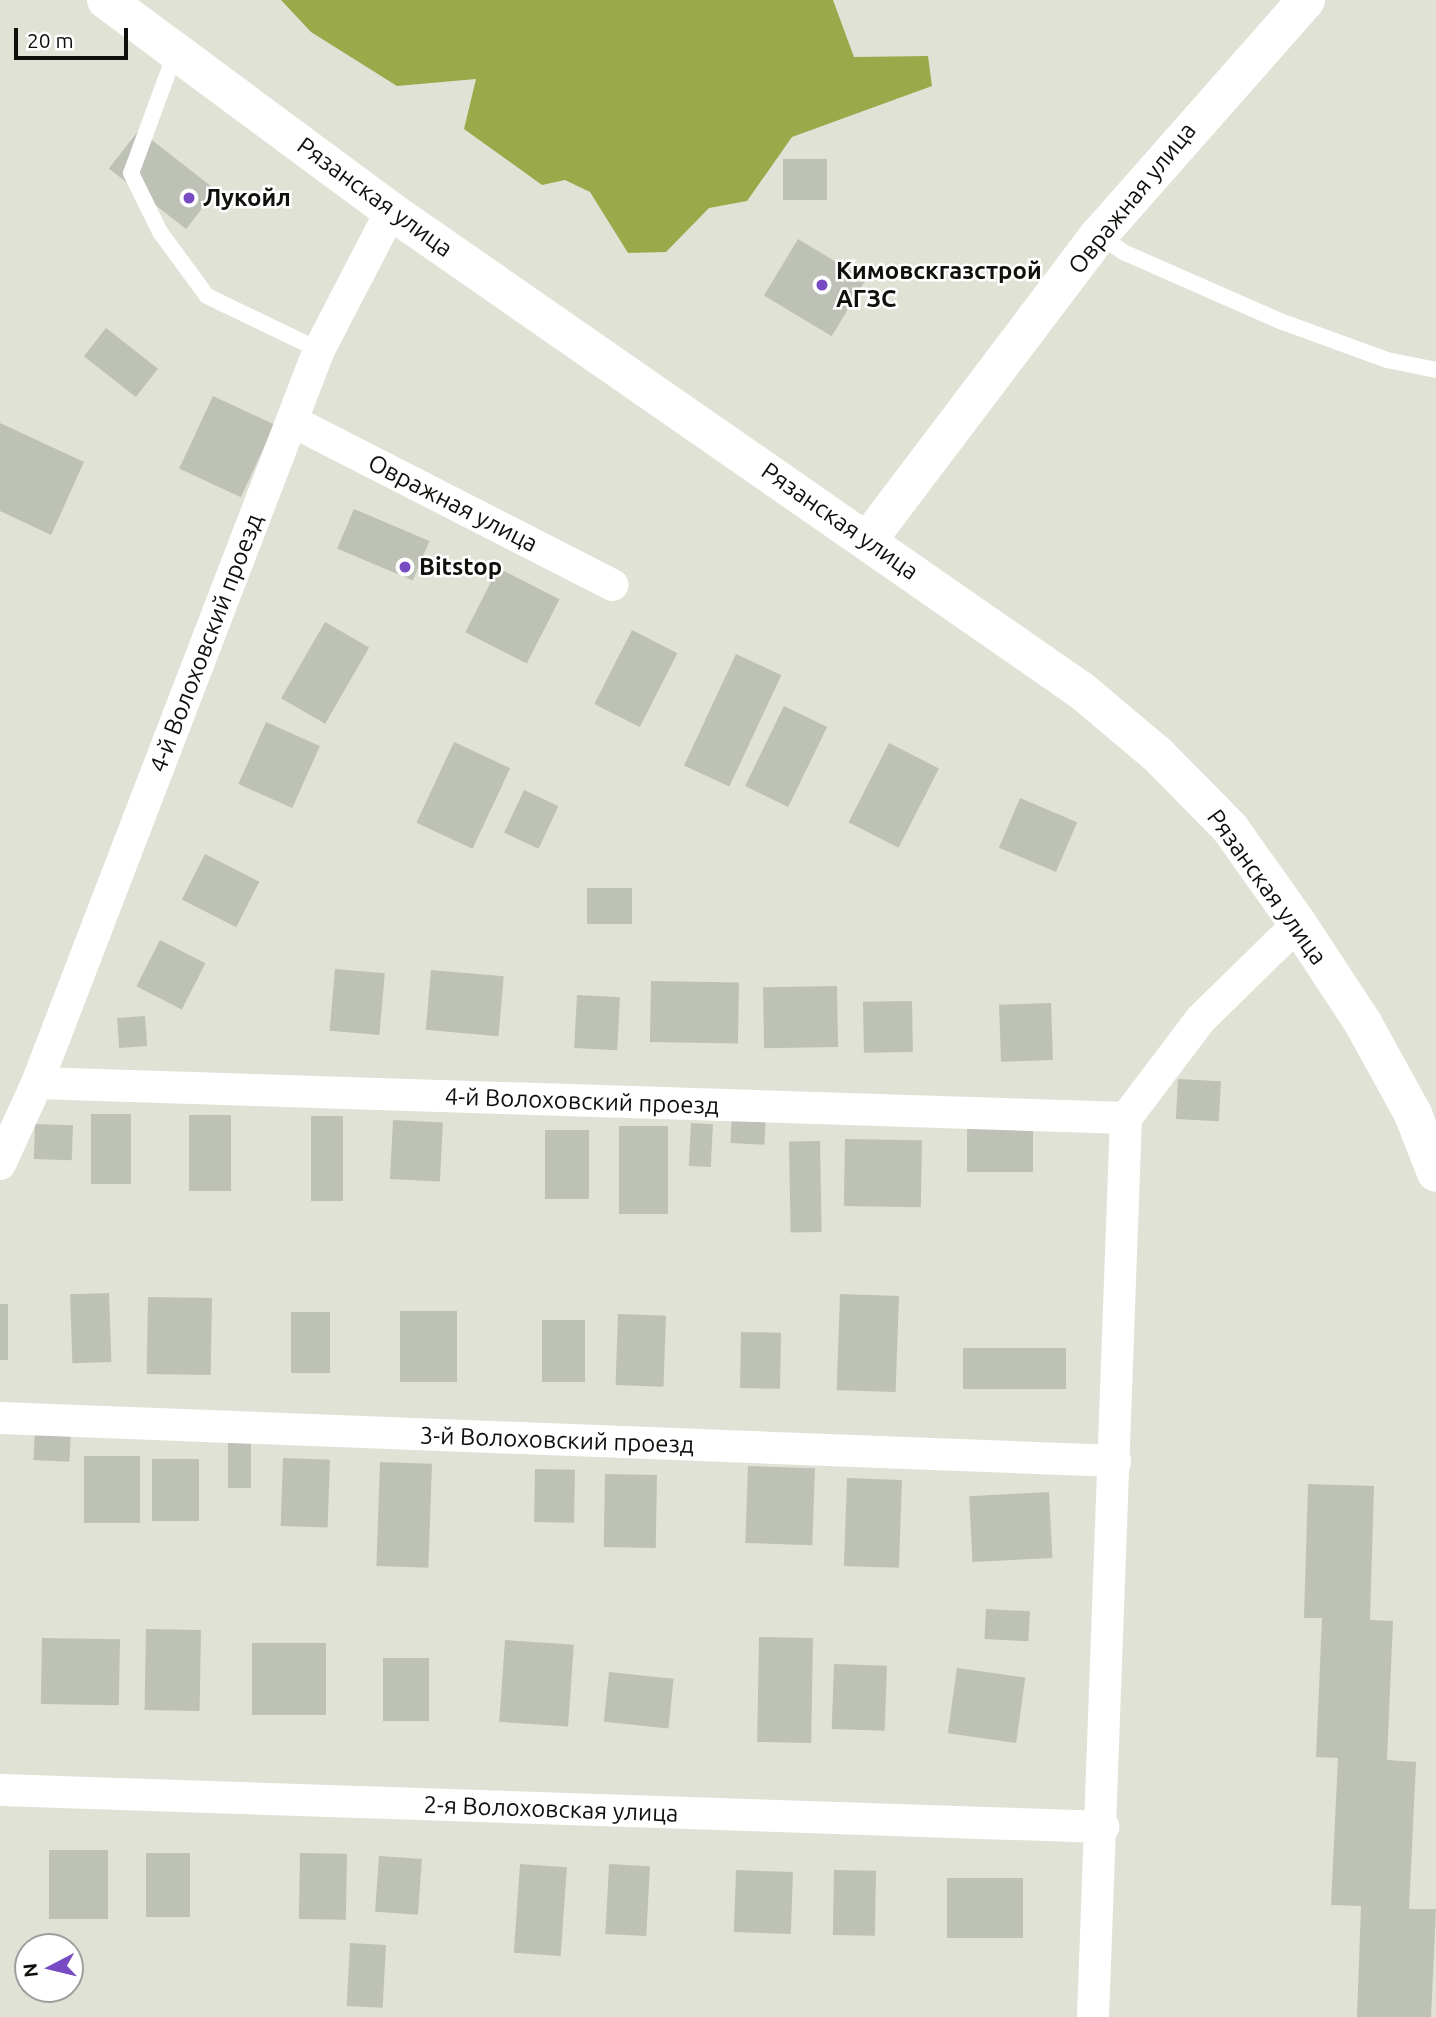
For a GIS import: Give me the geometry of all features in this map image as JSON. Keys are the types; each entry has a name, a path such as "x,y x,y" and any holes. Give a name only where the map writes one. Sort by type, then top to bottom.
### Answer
{"main road":[{"name":"Рязанская улица","path":"106,0 391,211 1082,691 1158,755 1230,828 1298,924 1363,1023 1413,1114 1436,1172"},
{"name":"Овражная улица","path":"868,540 1099,235 1306,0"}],"street":[{"name":"4-й Волоховский проезд","path":"0,1164 37,1083 319,350 391,211"},
{"name":"Овражная улица","path":"292,421 613,585"},
{"path":"1093,2017 1103,1827 1126,1118 1201,1019 1298,924"},
{"name":"4-й Волоховский проезд","path":"37,1083 1126,1118"},
{"name":"3-й Волоховский проезд","path":"0,1418 1115,1461"},
{"name":"2-я Волоховская улица","path":"0,1790 1103,1827"}],"lane":[{"path":"176,50 131,173 160,232 207,296 319,350"},
{"path":"1099,235 1123,252 1280,321 1387,360 1436,370"}],"green space":[{"path":"281,0 833,0 854,57 928,56 932,86 792,137 747,201 709,208 666,252 628,253 590,192 565,180 542,185 464,129 476,79 397,86 311,32"}],"building":[{"path":"139,130 216,190 186,229 109,169"},
{"path":"783,159 827,159 827,200 783,200"},
{"path":"798,239 866,280 832,336 764,296"},
{"path":"106,328 158,369 136,397 84,356"},
{"path":"213,396 275,425 241,497 179,469"},
{"path":"0,423 84,462 51,535 0,511"},
{"path":"354,509 429,541 413,581 337,549"},
{"path":"498,568 559,599 527,663 465,632"},
{"path":"325,622 369,648 325,724 281,698"},
{"path":"632,630 677,653 640,727 594,704"},
{"path":"736,654 781,675 729,787 684,765"},
{"path":"784,706 827,727 788,807 745,786"},
{"path":"266,722 320,746 292,808 238,784"},
{"path":"454,742 510,768 473,849 416,823"},
{"path":"889,743 939,768 898,848 849,822"},
{"path":"524,790 558,806 539,849 504,833"},
{"path":"1020,798 1077,822 1056,872 999,848"},
{"path":"205,854 259,882 236,927 182,899"},
{"path":"587,888 632,888 632,924 587,924"},
{"path":"160,940 205,963 182,1009 136,986"},
{"path":"335,969 385,973 379,1035 330,1031"},
{"path":"431,970 504,976 498,1036 426,1030"},
{"path":"651,981 739,983 738,1044 650,1042"},
{"path":"837,986 838,1047 764,1048 763,987"},
{"path":"577,995 620,997 617,1050 574,1048"},
{"path":"912,1001 913,1052 864,1053 863,1002"},
{"path":"1051,1003 1053,1060 1001,1062 999,1005"},
{"path":"145,1016 147,1046 119,1048 117,1018"},
{"path":"1178,1079 1221,1081 1219,1121 1176,1119"},
{"path":"732,1113 766,1115 764,1145 730,1143"},
{"path":"91,1114 131,1114 131,1184 91,1184"},
{"path":"189,1115 231,1115 231,1191 189,1191"},
{"path":"311,1116 343,1116 343,1201 311,1201"},
{"path":"393,1120 443,1123 440,1182 390,1179"},
{"path":"691,1123 713,1124 711,1167 689,1166"},
{"path":"35,1124 73,1125 72,1160 34,1159"},
{"path":"967,1124 1033,1124 1033,1172 967,1172"},
{"path":"619,1126 668,1126 668,1214 619,1214"},
{"path":"545,1130 589,1130 589,1199 545,1199"},
{"path":"845,1139 922,1140 921,1207 844,1206"},
{"path":"820,1141 822,1232 791,1233 789,1142"},
{"path":"109,1293 111,1362 72,1363 70,1294"},
{"path":"840,1294 899,1296 896,1392 837,1390"},
{"path":"148,1297 212,1298 211,1375 147,1374"},
{"path":"0,1304 8,1304 8,1360 0,1360"},
{"path":"400,1311 457,1311 457,1382 400,1382"},
{"path":"291,1312 330,1312 330,1373 291,1373"},
{"path":"618,1314 666,1316 663,1387 616,1385"},
{"path":"542,1320 585,1320 585,1382 542,1382"},
{"path":"741,1332 781,1333 780,1389 740,1388"},
{"path":"963,1348 1066,1348 1066,1389 963,1389"},
{"path":"35,1430 71,1432 69,1462 33,1460"},
{"path":"228,1442 251,1442 251,1488 228,1488"},
{"path":"84,1456 140,1456 140,1523 84,1523"},
{"path":"283,1458 330,1460 328,1528 281,1526"},
{"path":"152,1459 199,1459 199,1521 152,1521"},
{"path":"380,1462 432,1464 428,1568 376,1566"},
{"path":"748,1466 815,1468 812,1545 745,1543"},
{"path":"535,1469 575,1470 574,1523 534,1522"},
{"path":"605,1474 657,1475 656,1548 604,1547"},
{"path":"847,1478 902,1480 899,1568 844,1566"},
{"path":"1308,1484 1374,1486 1370,1620 1393,1621 1387,1760 1416,1762 1409,1909 1436,1909 1431,2017 1357,2017 1361,1906 1331,1905 1338,1758 1316,1757 1322,1618 1304,1618"},
{"path":"1049,1492 1052,1558 973,1562 969,1496"},
{"path":"986,1609 1030,1611 1028,1641 984,1639"},
{"path":"146,1629 201,1630 200,1711 145,1710"},
{"path":"759,1637 813,1638 811,1743 757,1742"},
{"path":"42,1638 120,1639 119,1705 41,1704"},
{"path":"505,1640 574,1645 568,1727 499,1722"},
{"path":"252,1643 326,1643 326,1715 252,1715"},
{"path":"383,1658 429,1658 429,1721 383,1721"},
{"path":"834,1664 887,1666 885,1731 832,1729"},
{"path":"957,1668 1025,1678 1016,1743 948,1733"},
{"path":"609,1672 674,1679 668,1729 604,1722"},
{"path":"49,1850 108,1850 108,1919 49,1919"},
{"path":"146,1853 190,1853 190,1917 146,1917"},
{"path":"300,1853 347,1854 346,1920 299,1919"},
{"path":"379,1856 422,1859 418,1915 375,1912"},
{"path":"520,1864 567,1867 561,1956 514,1953"},
{"path":"609,1864 650,1866 646,1936 605,1934"},
{"path":"736,1870 793,1872 791,1934 734,1932"},
{"path":"834,1870 876,1871 875,1936 833,1935"},
{"path":"947,1878 1023,1878 1023,1938 947,1938"},
{"path":"350,1943 386,1945 383,2008 347,2006"}],"place":[{"name":"Лукойл","path":"189,198"},
{"name":"Кимовскгазстрой АГЗС","path":"822,285"},
{"name":"Bitstop","path":"405,567"}]}
